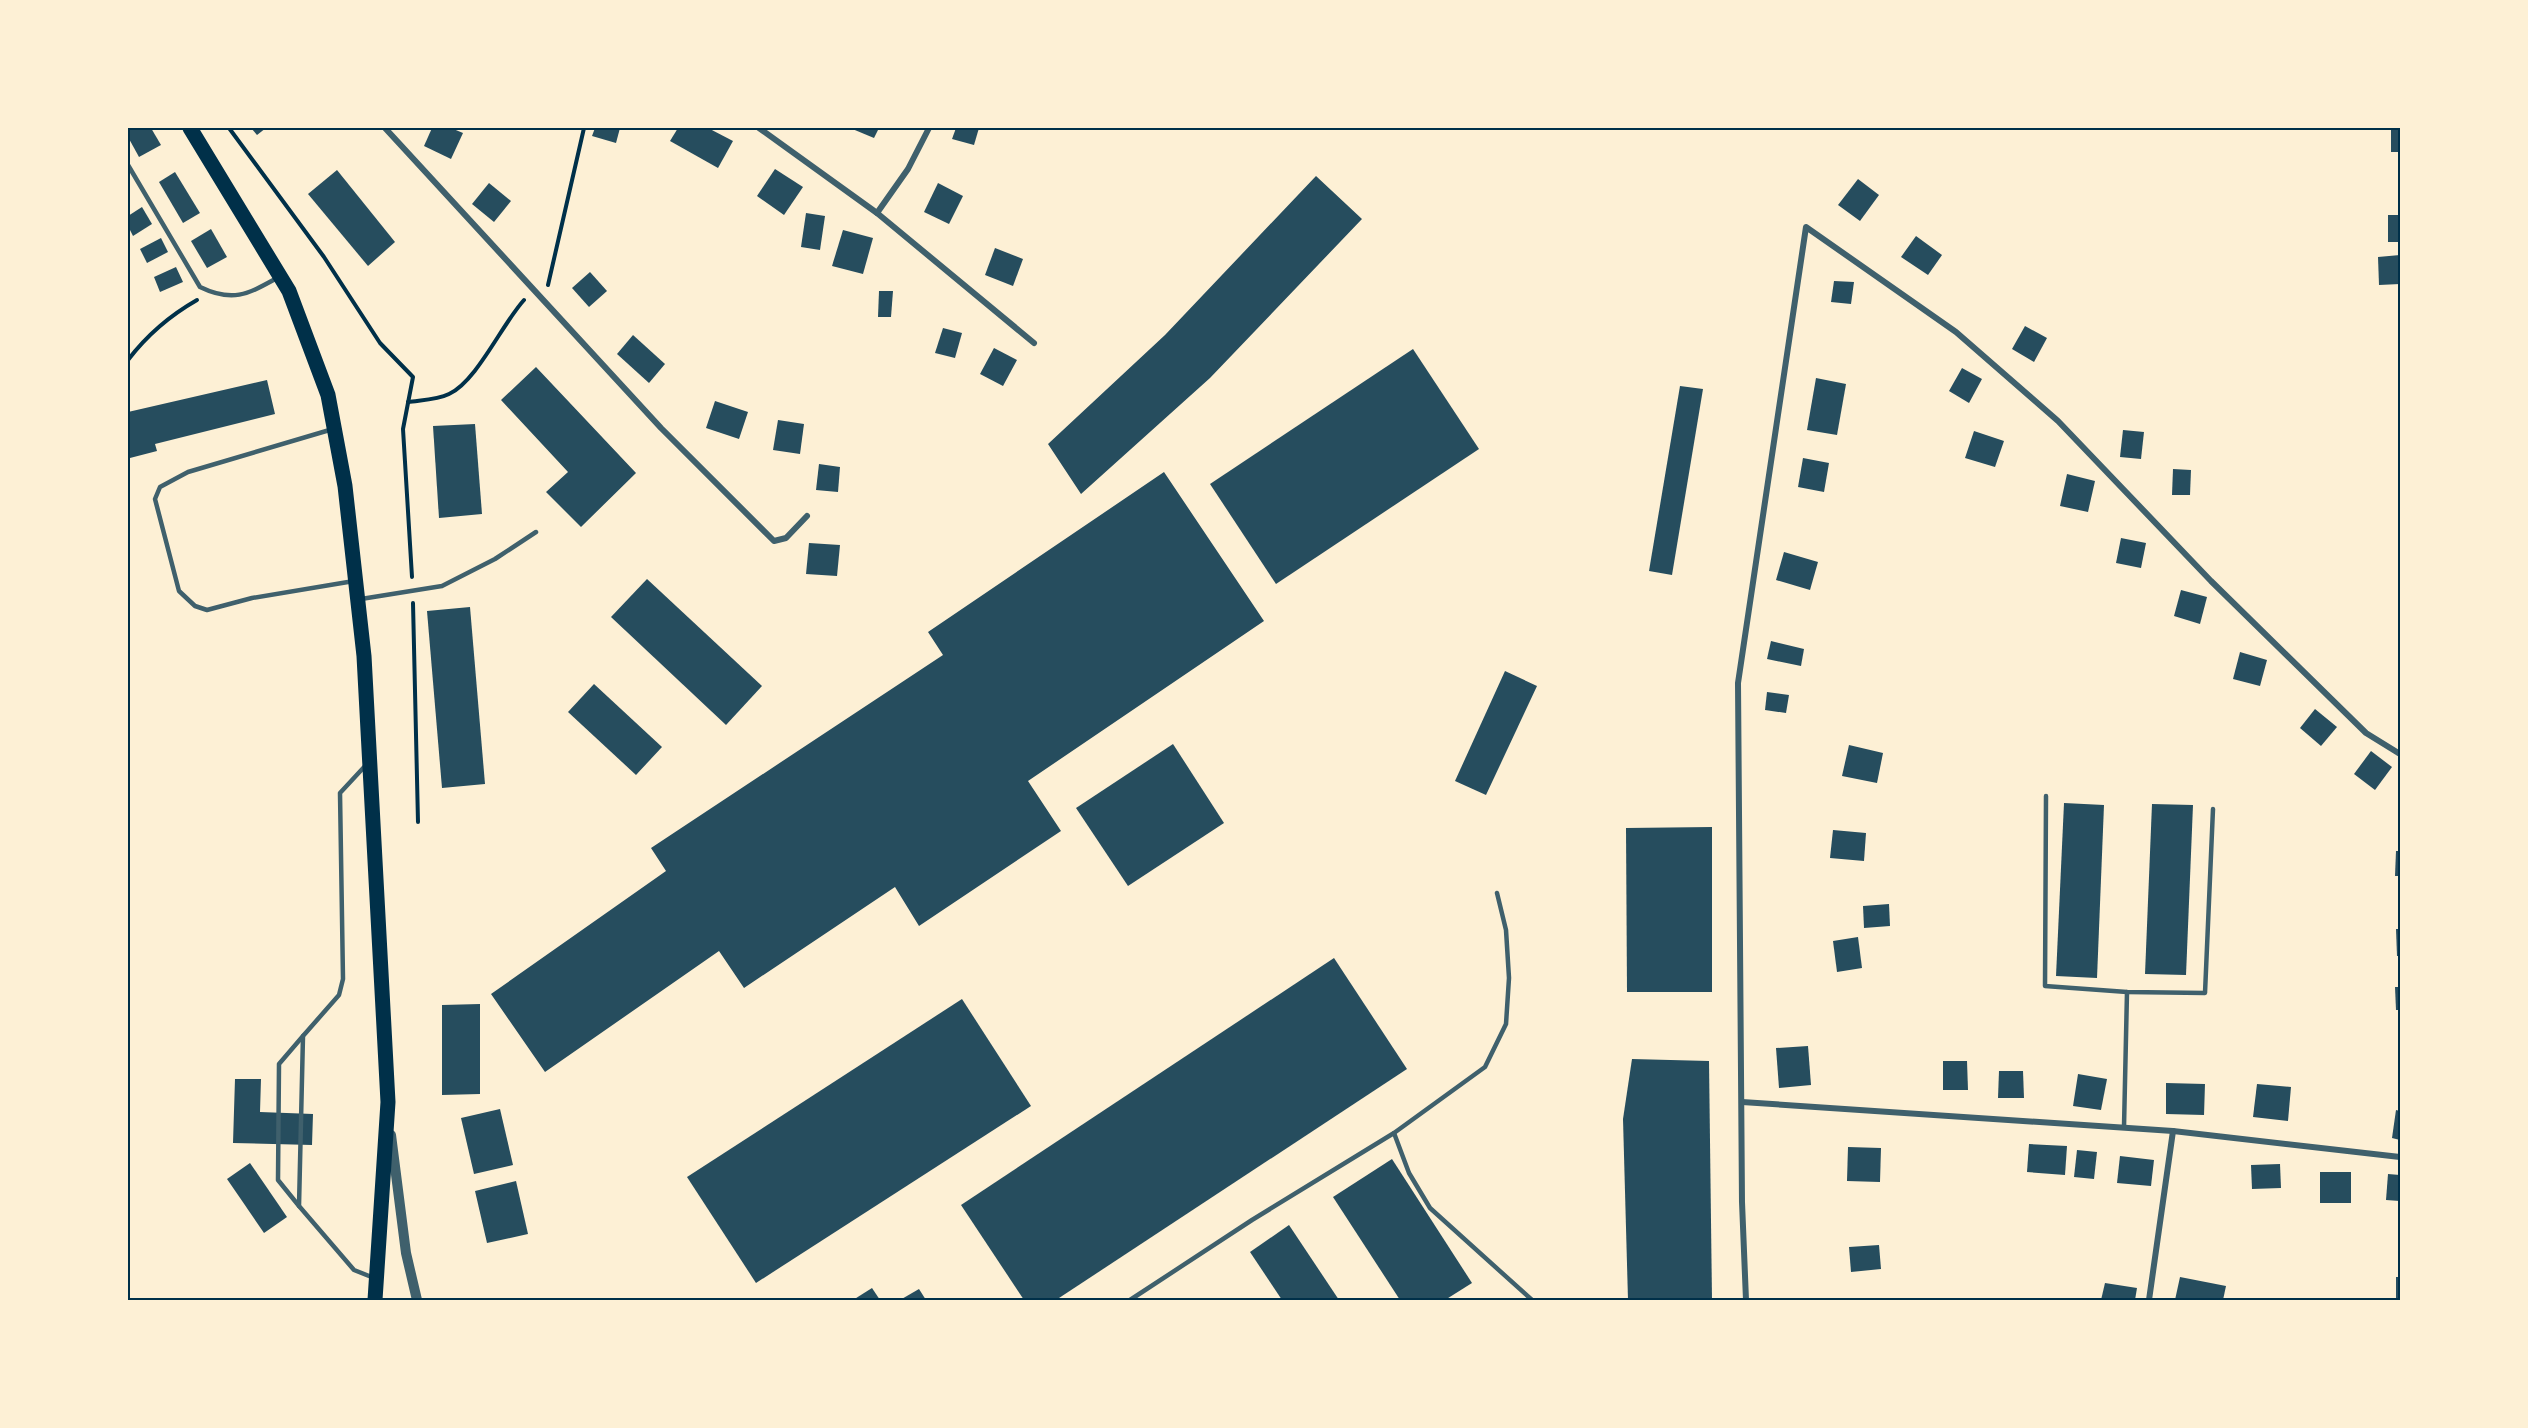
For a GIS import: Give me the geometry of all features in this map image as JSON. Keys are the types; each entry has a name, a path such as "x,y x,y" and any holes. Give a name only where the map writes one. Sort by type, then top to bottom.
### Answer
{"main road":[{"path":"190,128 289,291 328,395 336,428 357,580 370,760 388,1102 375,1300"}],"street":[{"path":"385,128 661,428 774,541 786,538 807,516"},
{"path":"759,128 877,213 1034,343"},
{"path":"877,213 908,169 929,128"},
{"path":"1746,1300 1742,1202 1738,683 1806,227 1956,332 2058,421 2211,581 2366,734 2400,754"},
{"path":"388,1102 406,1253 417,1300"},
{"path":"1742,1102 2173,1131 2400,1157"},
{"path":"2149,1300 2173,1131"}],"lane":[{"path":"128,165 200,287 220,297 247,294 280,276"},
{"path":"336,428 188,472 160,487 155,499 180,591 195,606 207,610 252,598 357,580"},
{"path":"358,599 442,586 495,559 536,532"},
{"path":"370,760 340,793 343,979 339,995 279,1064 278,1180 354,1270 377,1279"},
{"path":"2046,796 2045,986 2127,992 2205,993 2213,809"},
{"path":"1130,1300 1252,1220 1394,1133 1485,1067 1506,1024 1509,978 1506,930 1497,893"},
{"path":"2124,1127 2127,992"},
{"path":"299,1206 303,1036"},
{"path":"1394,1133 1408,1173 1430,1208 1532,1300"}],"path":[{"path":"229,128 324,257 380,343 413,377 403,429 413,592 418,822"},
{"path":"544,300 584,128"},
{"path":"128,360 145,338 177,312 210,292"},
{"path":"408,402 449,394 466,382 523,300 536,292"}],"building":[{"path":"129,128 151,128 161,145 139,157 128,137"},
{"path":"251,128 266,128 257,135"},
{"path":"432,128 451,128 463,133 451,159 424,146"},
{"path":"595,128 620,128 616,143 592,136"},
{"path":"678,128 708,128 733,141 718,168 670,141"},
{"path":"850,128 879,128 874,138"},
{"path":"956,128 979,128 974,145 952,139"},
{"path":"2391,128 2400,128 2400,152 2391,152"},
{"path":"775,169 803,187 784,215 757,196"},
{"path":"337,170 395,242 368,266 308,194"},
{"path":"175,172 200,213 183,223 159,182"},
{"path":"1316,176 1362,219 1210,378 1081,494 1048,444 1165,335"},
{"path":"1858,179 1879,195 1860,221 1838,205"},
{"path":"489,183 511,201 494,222 472,204"},
{"path":"938,183 963,196 949,224 924,212"},
{"path":"142,207 152,224 133,236 128,226 128,216"},
{"path":"806,213 825,216 820,250 801,247"},
{"path":"2388,215 2400,215 2400,242 2388,242"},
{"path":"211,229 227,257 207,268 191,241"},
{"path":"843,230 873,238 863,274 832,266"},
{"path":"1916,236 1942,255 1928,275 1901,257"},
{"path":"161,238 168,252 147,263 140,249"},
{"path":"995,248 1023,259 1013,286 985,275"},
{"path":"2400,255 2400,284 2379,285 2378,257"},
{"path":"176,267 183,282 160,292 154,277"},
{"path":"590,272 607,291 589,307 572,288"},
{"path":"1834,281 1854,282 1851,304 1831,302"},
{"path":"879,291 893,291 891,317 878,317"},
{"path":"2025,326 2047,338 2034,362 2012,349"},
{"path":"943,328 962,333 955,358 935,353"},
{"path":"633,335 665,364 649,383 617,354"},
{"path":"994,348 1017,360 1003,386 980,374"},
{"path":"1413,349 1479,449 1276,584 1210,484"},
{"path":"536,367 636,473 581,527 546,492 568,472 501,400"},
{"path":"1962,368 1982,379 1969,403 1949,391"},
{"path":"1816,378 1846,384 1837,435 1807,430"},
{"path":"267,380 275,414 155,444 157,451 130,458 128,412"},
{"path":"1680,386 1703,389 1672,575 1649,571"},
{"path":"715,401 748,412 739,439 706,428"},
{"path":"778,420 804,424 800,454 773,450"},
{"path":"475,424 482,514 439,518 433,426"},
{"path":"2123,430 2144,432 2141,459 2120,457"},
{"path":"1974,431 2004,441 1995,467 1965,458"},
{"path":"1803,458 1829,463 1824,492 1798,487"},
{"path":"819,464 840,467 838,492 816,490"},
{"path":"2173,469 2191,470 2190,495 2172,495"},
{"path":"1164,472 1264,621 1028,781 1061,831 919,926 895,887 744,988 719,951 545,1072 491,994 666,871 651,848 943,655 928,632"},
{"path":"2067,474 2095,481 2088,512 2060,506"},
{"path":"2121,538 2146,543 2141,568 2116,563"},
{"path":"809,543 840,545 837,576 806,574"},
{"path":"1784,552 1818,562 1810,590 1776,580"},
{"path":"647,579 762,686 726,725 611,617"},
{"path":"2181,590 2207,597 2200,624 2174,616"},
{"path":"470,607 485,784 442,788 427,611"},
{"path":"1771,641 1804,649 1801,666 1767,659"},
{"path":"2240,652 2267,660 2260,686 2233,679"},
{"path":"1505,671 1537,686 1486,795 1455,781"},
{"path":"594,684 662,747 636,775 568,712"},
{"path":"1767,692 1789,695 1786,713 1765,710"},
{"path":"2315,709 2337,727 2321,746 2300,728"},
{"path":"1173,744 1224,823 1128,886 1076,808"},
{"path":"1849,745 1883,753 1877,783 1842,776"},
{"path":"2371,751 2392,767 2375,790 2354,774"},
{"path":"2064,803 2104,805 2097,978 2056,976"},
{"path":"2152,804 2193,805 2186,975 2145,974"},
{"path":"1712,827 1712,992 1627,992 1626,828"},
{"path":"1833,830 1866,833 1864,861 1830,858"},
{"path":"2396,851 2400,851 2400,876 2395,876"},
{"path":"1889,904 1890,926 1864,928 1863,906"},
{"path":"2396,929 2400,929 2400,956 2397,956"},
{"path":"1858,937 1862,968 1837,972 1833,941"},
{"path":"1334,958 1407,1069 1056,1300 1024,1300 961,1205"},
{"path":"2395,987 2400,987 2400,1010 2396,1010"},
{"path":"962,999 1031,1106 756,1283 687,1177"},
{"path":"480,1004 480,1094 442,1095 442,1005"},
{"path":"1808,1046 1811,1085 1779,1088 1776,1048"},
{"path":"1632,1059 1709,1061 1712,1300 1628,1300 1623,1119"},
{"path":"1943,1061 1967,1061 1968,1090 1943,1090"},
{"path":"1999,1071 2023,1071 2024,1098 1998,1098"},
{"path":"2078,1074 2107,1079 2101,1110 2073,1106"},
{"path":"235,1079 261,1079 260,1112 313,1114 312,1145 233,1143"},
{"path":"2166,1083 2205,1084 2204,1115 2166,1114"},
{"path":"2257,1084 2291,1087 2288,1121 2253,1117"},
{"path":"500,1109 513,1165 474,1174 461,1118"},
{"path":"2396,1110 2400,1111 2400,1140 2392,1138"},
{"path":"2029,1144 2067,1146 2065,1175 2027,1172"},
{"path":"1848,1147 1881,1148 1880,1182 1847,1181"},
{"path":"2077,1150 2097,1152 2094,1179 2074,1177"},
{"path":"2120,1156 2154,1160 2151,1186 2117,1183"},
{"path":"1392,1159 1472,1283 1445,1300 1400,1300 1333,1197"},
{"path":"250,1163 287,1217 264,1233 227,1179"},
{"path":"2280,1164 2281,1188 2252,1189 2251,1165"},
{"path":"2320,1172 2351,1172 2351,1203 2320,1203"},
{"path":"2388,1174 2400,1175 2400,1201 2386,1200"},
{"path":"516,1181 528,1234 487,1243 475,1191"},
{"path":"1289,1225 1339,1300 1282,1300 1250,1252"},
{"path":"1879,1245 1881,1269 1851,1272 1849,1247"},
{"path":"2180,1277 2226,1286 2223,1300 2175,1300"},
{"path":"2396,1277 2400,1277 2400,1300 2396,1300"},
{"path":"2105,1283 2137,1288 2135,1300 2101,1300"},
{"path":"872,1288 880,1300 853,1300"},
{"path":"919,1289 926,1300 900,1300"}]}
